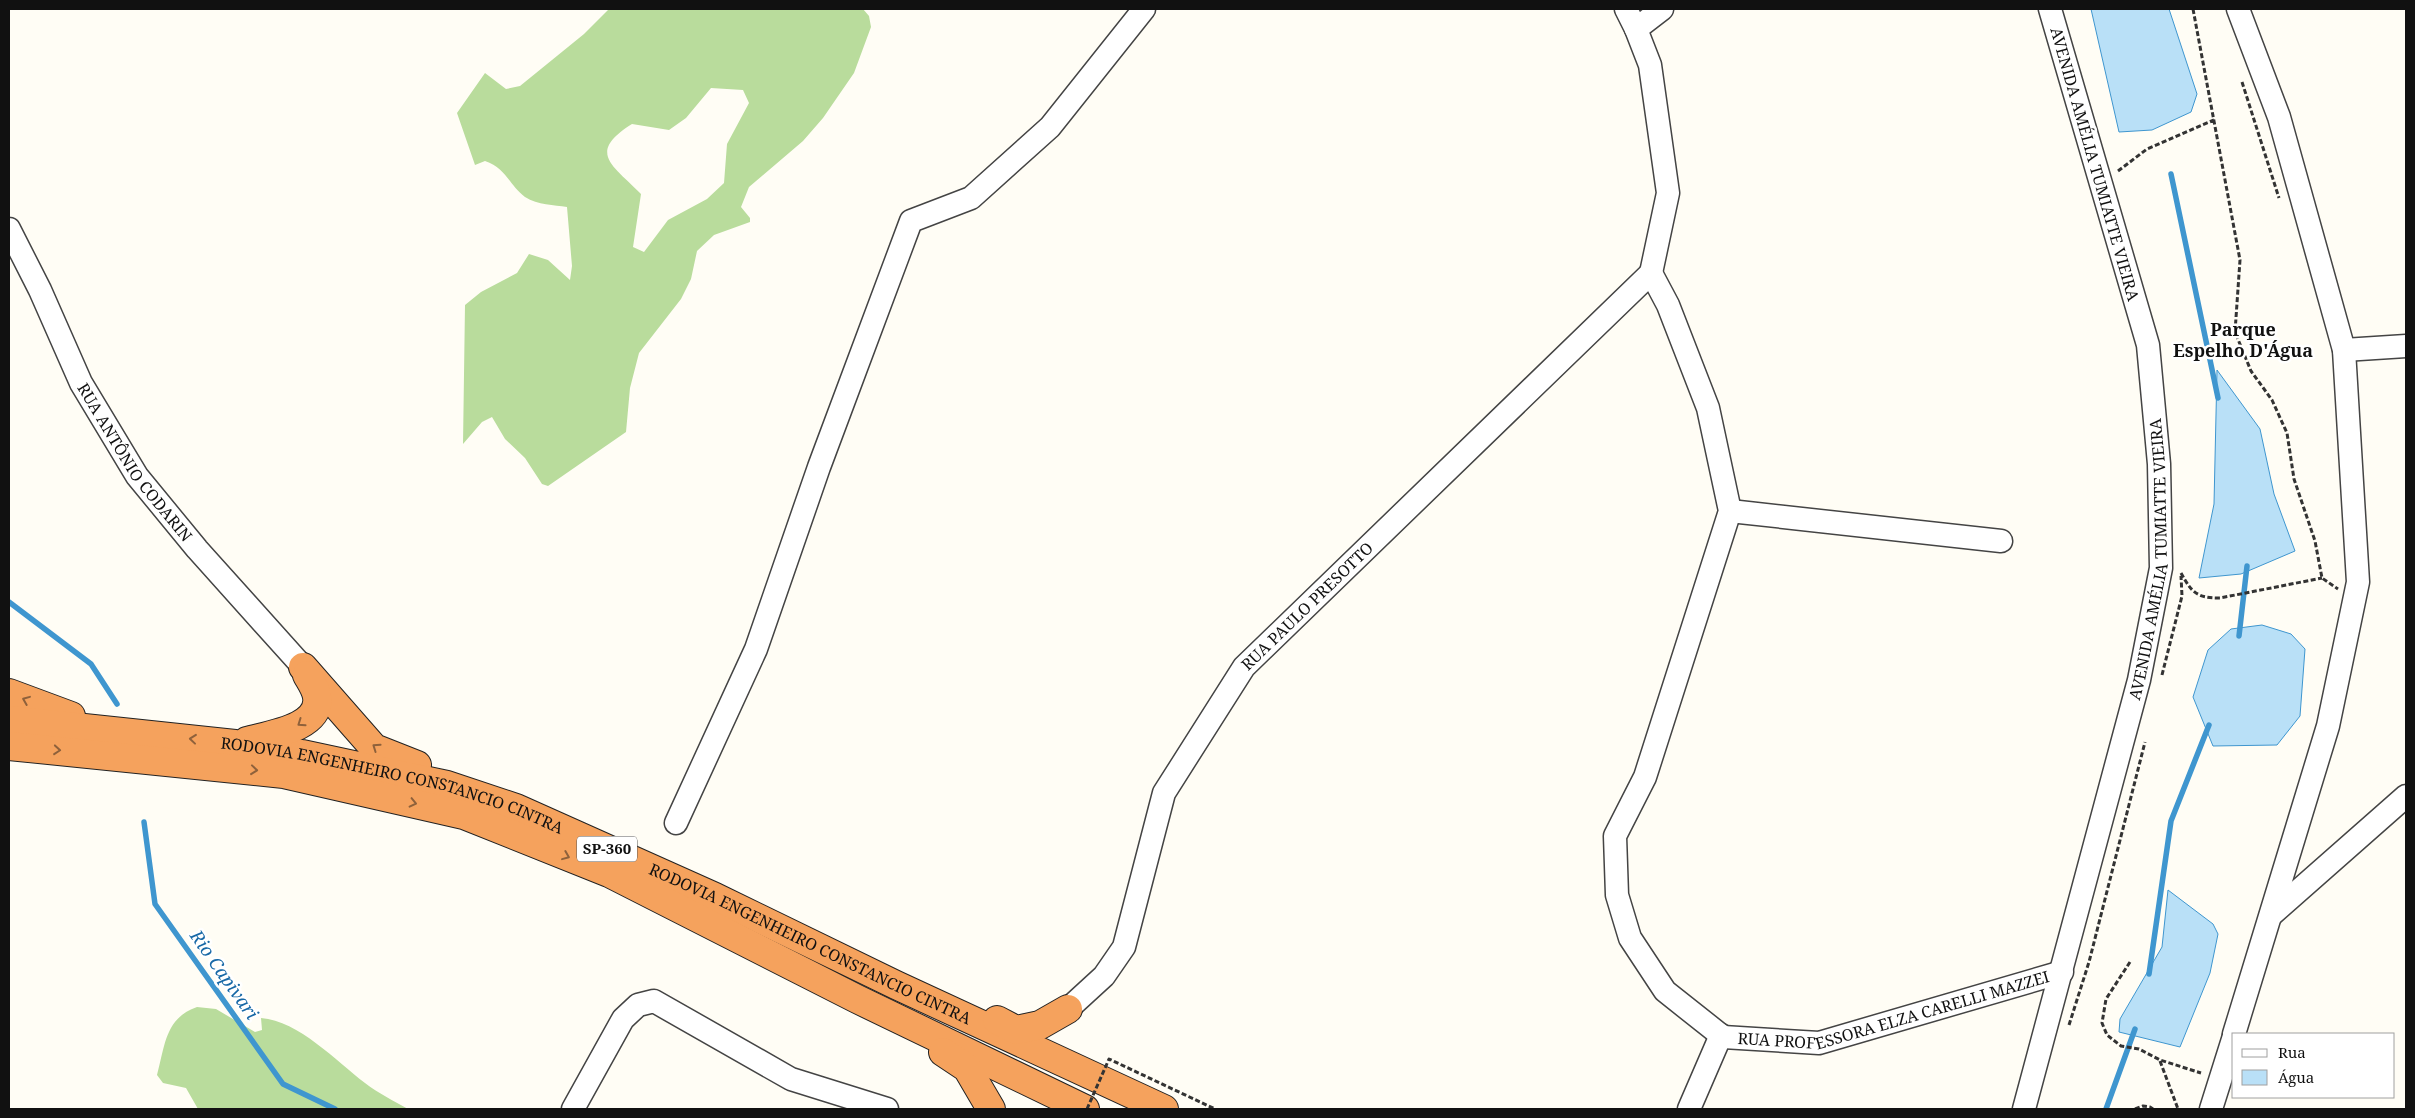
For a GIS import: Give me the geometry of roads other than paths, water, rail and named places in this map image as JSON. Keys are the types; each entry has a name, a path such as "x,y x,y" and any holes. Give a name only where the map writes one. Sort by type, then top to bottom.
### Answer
{"highway":[{"path":"235,744 296,728 314,712 317,696 303,667"},
{"path":"303,667 374,748 516,808"},
{"path":"9,693 68,715 122,732"},
{"name":"RODOVIA ENGENHEIRO CONSTANCIO CINTRA","path":"9,720 235,744 302,754 447,785 516,808 715,897 896,985 1164,1109"},
{"name":"RODOVIA ENGENHEIRO CONSTANCIO CINTRA","path":"9,746 284,774 464,815 610,873 856,999 1086,1109"},
{"path":"896,985 985,1014 1016,1030 1040,1025 1068,1009"},
{"path":"856,999 967,1068 991,1109"},
{"path":"1068,1009 1045,1033 1042,1040 1044,1046 1050,1052 1116,1088"},
{"path":"999,1109 998,1093 1002,1088 1075,1109"}],"street":[{"path":"676,823 756,649 820,467 911,221 971,198 1050,127 1144,9"},
{"path":"1626,9 1636,28 1650,65 1668,193 1651,273"},
{"path":"1636,28 1662,9"},
{"name":"AVENIDA AMÉLIA TUMIATTE VIEIRA","path":"2024,1109 2140,680 2161,568 2159,464 2148,345 2050,9"},
{"path":"2235,1033 2328,726 2358,582 2344,350 2279,117 2238,9"},
{"name":"RUA ANTÔNIO CODARIN","path":"9,229 40,290 81,383 138,476 197,549 303,667"},
{"name":"RUA PROFESSORA ELZA CARELLI MAZZEI","path":"1651,273 1668,305 1708,408 1730,510 1645,777 1615,836 1616,894 1630,938 1665,992 1723,1037 1819,1043 2062,972"},
{"name":"RUA PAULO PRESOTTO","path":"1068,1009 1104,976 1124,947 1164,793 1244,667 1651,273"},
{"path":"2344,350 2406,346"},
{"path":"1730,510 2001,542"},
{"path":"2271,915 2405,800"},
{"path":"573,1109 623,1019 638,1006 654,1001 791,1079 887,1109"},
{"path":"1689,1109 1721,1036"},
{"path":"2211,1109 2232,1041"}],"water":[{"path":"2091,9 2169,9 2197,94 2191,112 2152,130 2119,132"},
{"path":"2217,370 2260,429 2274,494 2295,551 2241,574 2199,578 2214,504"},
{"path":"2262,625 2291,634 2305,649 2300,716 2277,745 2213,746 2193,697 2208,650 2231,629"},
{"path":"2168,890 2213,924 2218,934 2210,973 2180,1047 2119,1032 2120,1019 2162,947"}],"waterway":[{"path":"2171,174 2218,398"},
{"path":"2239,636 2247,566"},
{"name":"Rio Capivari","path":"9,602 91,664 117,704"},
{"path":"2149,974 2171,821 2209,725"},
{"name":"Rio Capivari","path":"144,822 155,904 283,1084 335,1109"},
{"path":"2106,1109 2135,1029"}],"district":[{"name":"Parque Espelho D'Água","path":"2243,340"}]}
